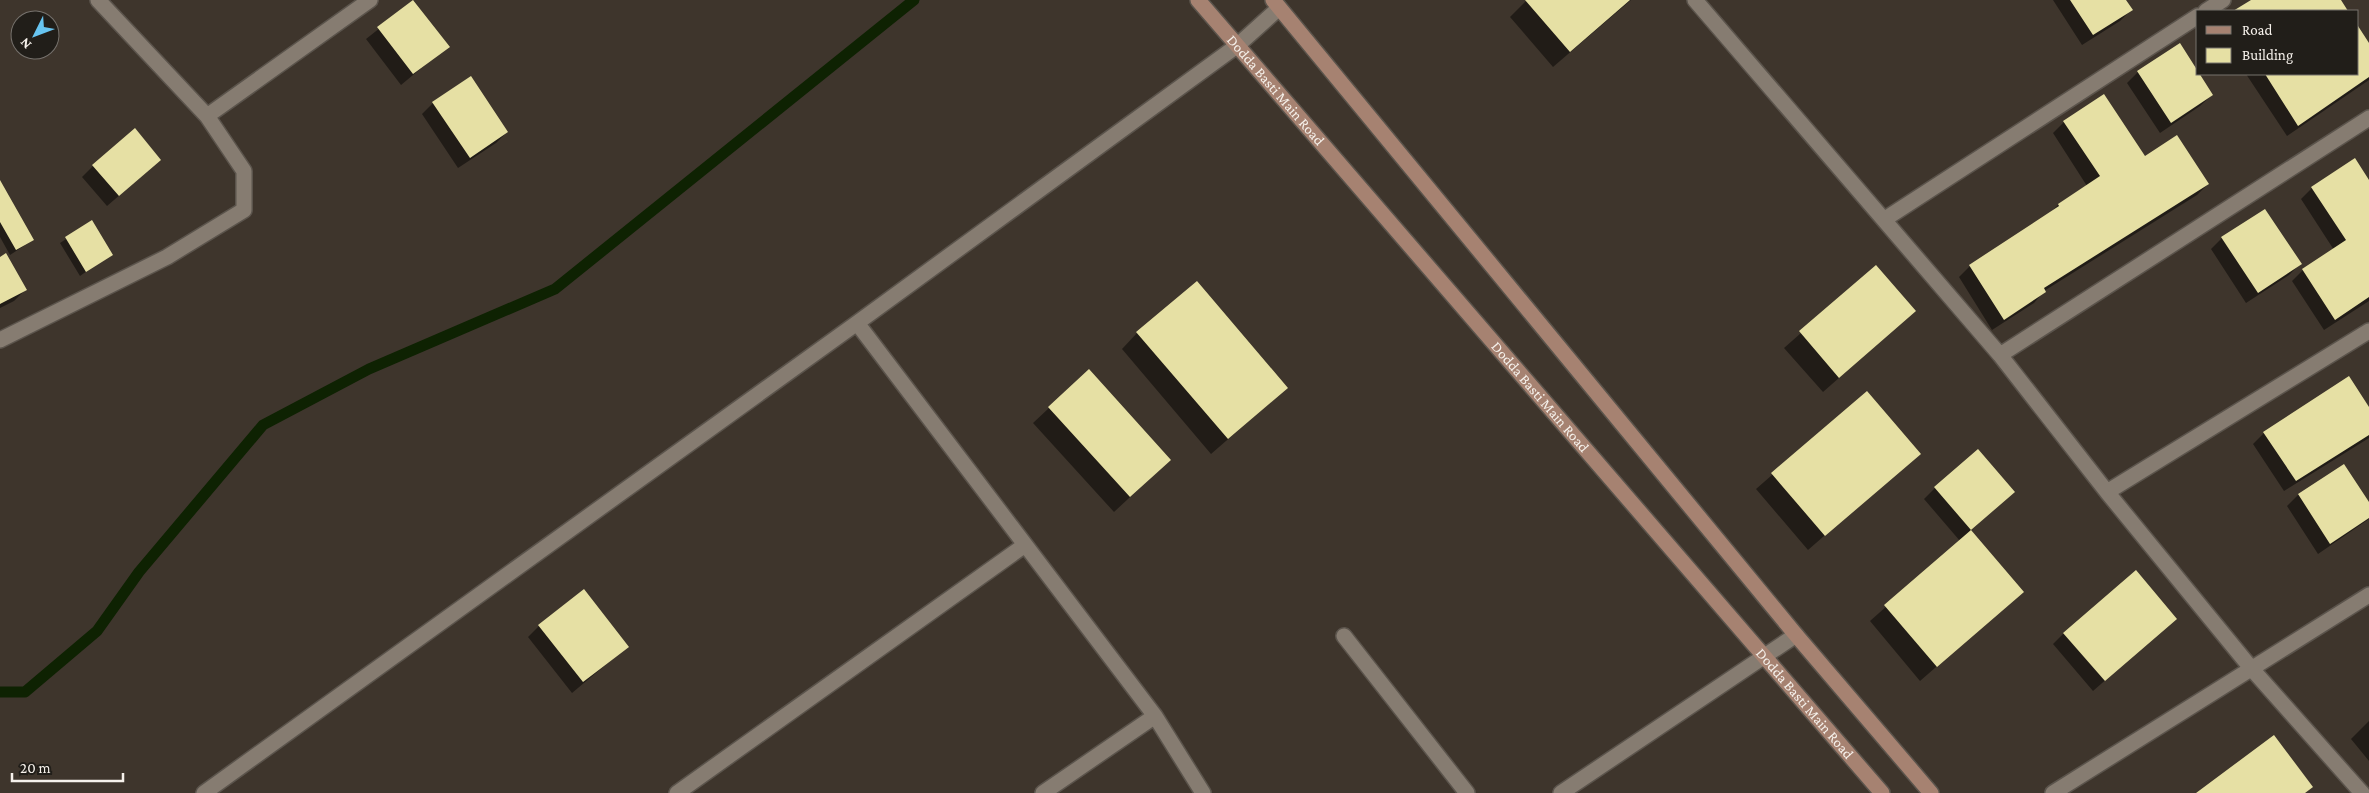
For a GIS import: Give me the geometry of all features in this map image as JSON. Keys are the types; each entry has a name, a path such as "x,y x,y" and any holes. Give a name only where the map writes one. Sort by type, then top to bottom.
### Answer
{"street":[{"path":"0,340 167,257 244,210 244,171 208,116 98,0"},
{"path":"208,116 370,0"},
{"name":"Dodda Basti Main Road","path":"1198,0 1765,655 1882,793"},
{"path":"1695,0 2000,355 2107,492 2251,668 2362,793"},
{"path":"2208,10 2223,0"},
{"path":"204,793 857,323 1238,45 1276,4 1796,635 1931,793"},
{"path":"1885,219 2196,17"},
{"path":"2000,355 2369,118"},
{"path":"857,323 1155,716 1203,793"},
{"path":"2107,492 2369,331"},
{"path":"677,793 1025,545"},
{"path":"2053,793 2369,595"},
{"path":"1562,793 1796,635"},
{"path":"1344,636 1467,793"},
{"path":"1043,793 1155,716"}],"building":[{"path":"413,0 450,47 413,74 377,27"},
{"path":"1525,0 1630,0 1570,52"},
{"path":"2070,0 2126,0 2133,10 2093,35"},
{"path":"2251,0 2341,0 2347,10 2235,10"},
{"path":"2359,28 2369,43 2369,77 2298,126 2266,75 2359,75"},
{"path":"2180,43 2196,68 2196,75 2200,75 2213,95 2171,123 2137,71"},
{"path":"471,76 508,132 470,158 432,102"},
{"path":"2104,94 2145,156 2177,135 2209,184 2044,288 2046,292 2004,320 1969,265 2059,206 2058,204 2100,176 2063,121"},
{"path":"135,128 161,160 119,196 92,165"},
{"path":"2355,158 2369,180 2369,297 2335,320 2302,269 2346,240 2311,187"},
{"path":"0,180 34,240 16,250 0,222"},
{"path":"2265,209 2302,264 2258,293 2221,237"},
{"path":"92,220 113,255 86,272 65,237"},
{"path":"6,253 27,290 0,304 0,257"},
{"path":"1876,265 1916,311 1839,378 1799,331"},
{"path":"1197,281 1288,388 1228,439 1136,332"},
{"path":"1089,369 1171,460 1130,497 1048,407"},
{"path":"2349,376 2369,407 2369,435 2296,481 2263,432"},
{"path":"1867,391 1921,454 1825,536 1771,473"},
{"path":"1978,449 2015,492 1971,530 1934,487"},
{"path":"2344,464 2369,502 2369,518 2330,544 2298,494"},
{"path":"1971,530 2024,592 1937,667 1884,605"},
{"path":"2136,570 2177,619 2105,681 2063,633"},
{"path":"584,589 629,647 583,682 538,625"},
{"path":"2274,735 2313,787 2305,793 2196,793"}],"waterway":[{"path":"0,692 25,692 97,631 139,572 263,425 369,369 555,289 914,0"}]}
